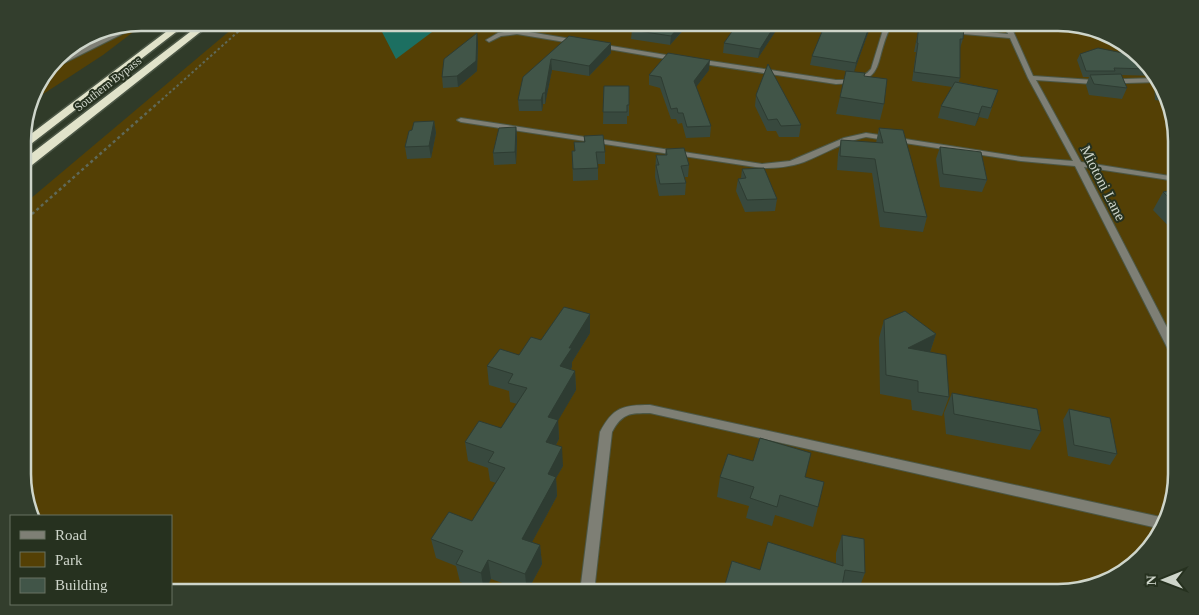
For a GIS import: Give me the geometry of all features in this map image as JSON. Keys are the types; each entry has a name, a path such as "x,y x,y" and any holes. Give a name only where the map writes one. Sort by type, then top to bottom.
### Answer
{"highway":[{"name":"Southern Bypass","path":"31,139 173,31"},
{"name":"Southern Bypass","path":"31,160 197,31"}],"street":[{"path":"596,45 836,82 854,82 866,79 872,74 886,31"},
{"path":"948,31 1013,36"},
{"name":"Miotoni Lane","path":"1010,31 1031,78 1078,164 1168,340"},
{"path":"489,40 500,34 518,32 587,44"},
{"path":"71,58 120,33"},
{"path":"1031,78 1093,82 1149,80"},
{"path":"461,120 762,166 775,166 796,162 855,137 866,135 1026,160 1078,164 1168,178"},
{"path":"588,584 606,432 612,418 621,411 632,409 650,409 1156,522"}],"path":[{"path":"31,215 239,31"}],"green space":[{"path":"134,31 103,55 42,95 59,69 80,50 106,37"},
{"path":"230,31 1064,31 1079,33 1093,37 1119,50 1140,69 1156,93 1162,106 1167,127 1168,473 1164,502 1149,535 1130,556 1119,565 1093,578 1064,584 172,584 172,515 40,515 37,509 33,495 31,473 31,198"}],"water":[{"path":"382,31 433,31 396,59"}],"building":[{"path":"638,31 675,31 671,36"},
{"path":"732,31 771,31 760,49 724,43"},
{"path":"822,31 868,31 856,63 812,56"},
{"path":"918,31 964,31 963,39 960,39 960,78 914,72"},
{"path":"477,33 476,61 457,76 442,77 444,59"},
{"path":"569,36 611,43 589,66 551,59 545,93 543,93 541,100 518,100 523,77"},
{"path":"1098,48 1123,53 1140,69 1114,68 1115,71 1086,71 1080,54"},
{"path":"668,53 710,60 694,81 711,126 687,127 683,113 678,113 677,108 671,109 661,77 649,75"},
{"path":"768,64 801,125 781,126 777,119 768,120 756,95"},
{"path":"846,71 865,73 864,76 887,79 884,104 840,97"},
{"path":"1121,74 1127,88 1094,84 1090,75"},
{"path":"955,82 998,90 991,108 982,106 979,114 941,106"},
{"path":"604,86 629,86 627,112 603,112"},
{"path":"434,121 429,146 405,147 409,131 412,130 414,122"},
{"path":"516,127 515,152 493,153 499,128"},
{"path":"879,128 903,130 927,217 884,212 875,159 840,156 841,140 883,143"},
{"path":"603,135 605,152 596,152 598,168 573,169 572,151 575,151 574,142 585,142 584,136"},
{"path":"940,147 981,152 987,180 943,174"},
{"path":"684,148 689,165 681,166 686,183 660,184 656,165 659,165 656,155 667,155 666,149"},
{"path":"764,168 777,199 747,200 738,179 746,178 742,169"},
{"path":"564,307 590,314 560,366 575,371 548,417 558,420 546,442 562,447 548,474 556,477 522,539 540,545 525,574 488,560 481,573 456,564 463,551 431,539 449,512 472,521 505,468 488,462 494,452 465,442 479,421 501,428 527,388 508,383 513,374 487,366 500,349 519,355 531,337 541,340"},
{"path":"905,311 936,334 908,348 946,355 949,397 918,392 918,381 886,375 884,320"},
{"path":"952,393 1037,409 1041,431 954,414"},
{"path":"1069,409 1110,418 1117,454 1074,445"},
{"path":"760,438 811,453 805,477 824,482 818,507 780,495 777,507 750,498 754,487 720,477 728,454 753,461"},
{"path":"842,535 864,539 865,573 845,570 842,584 725,584 732,561 760,570 768,542 843,566"}]}
